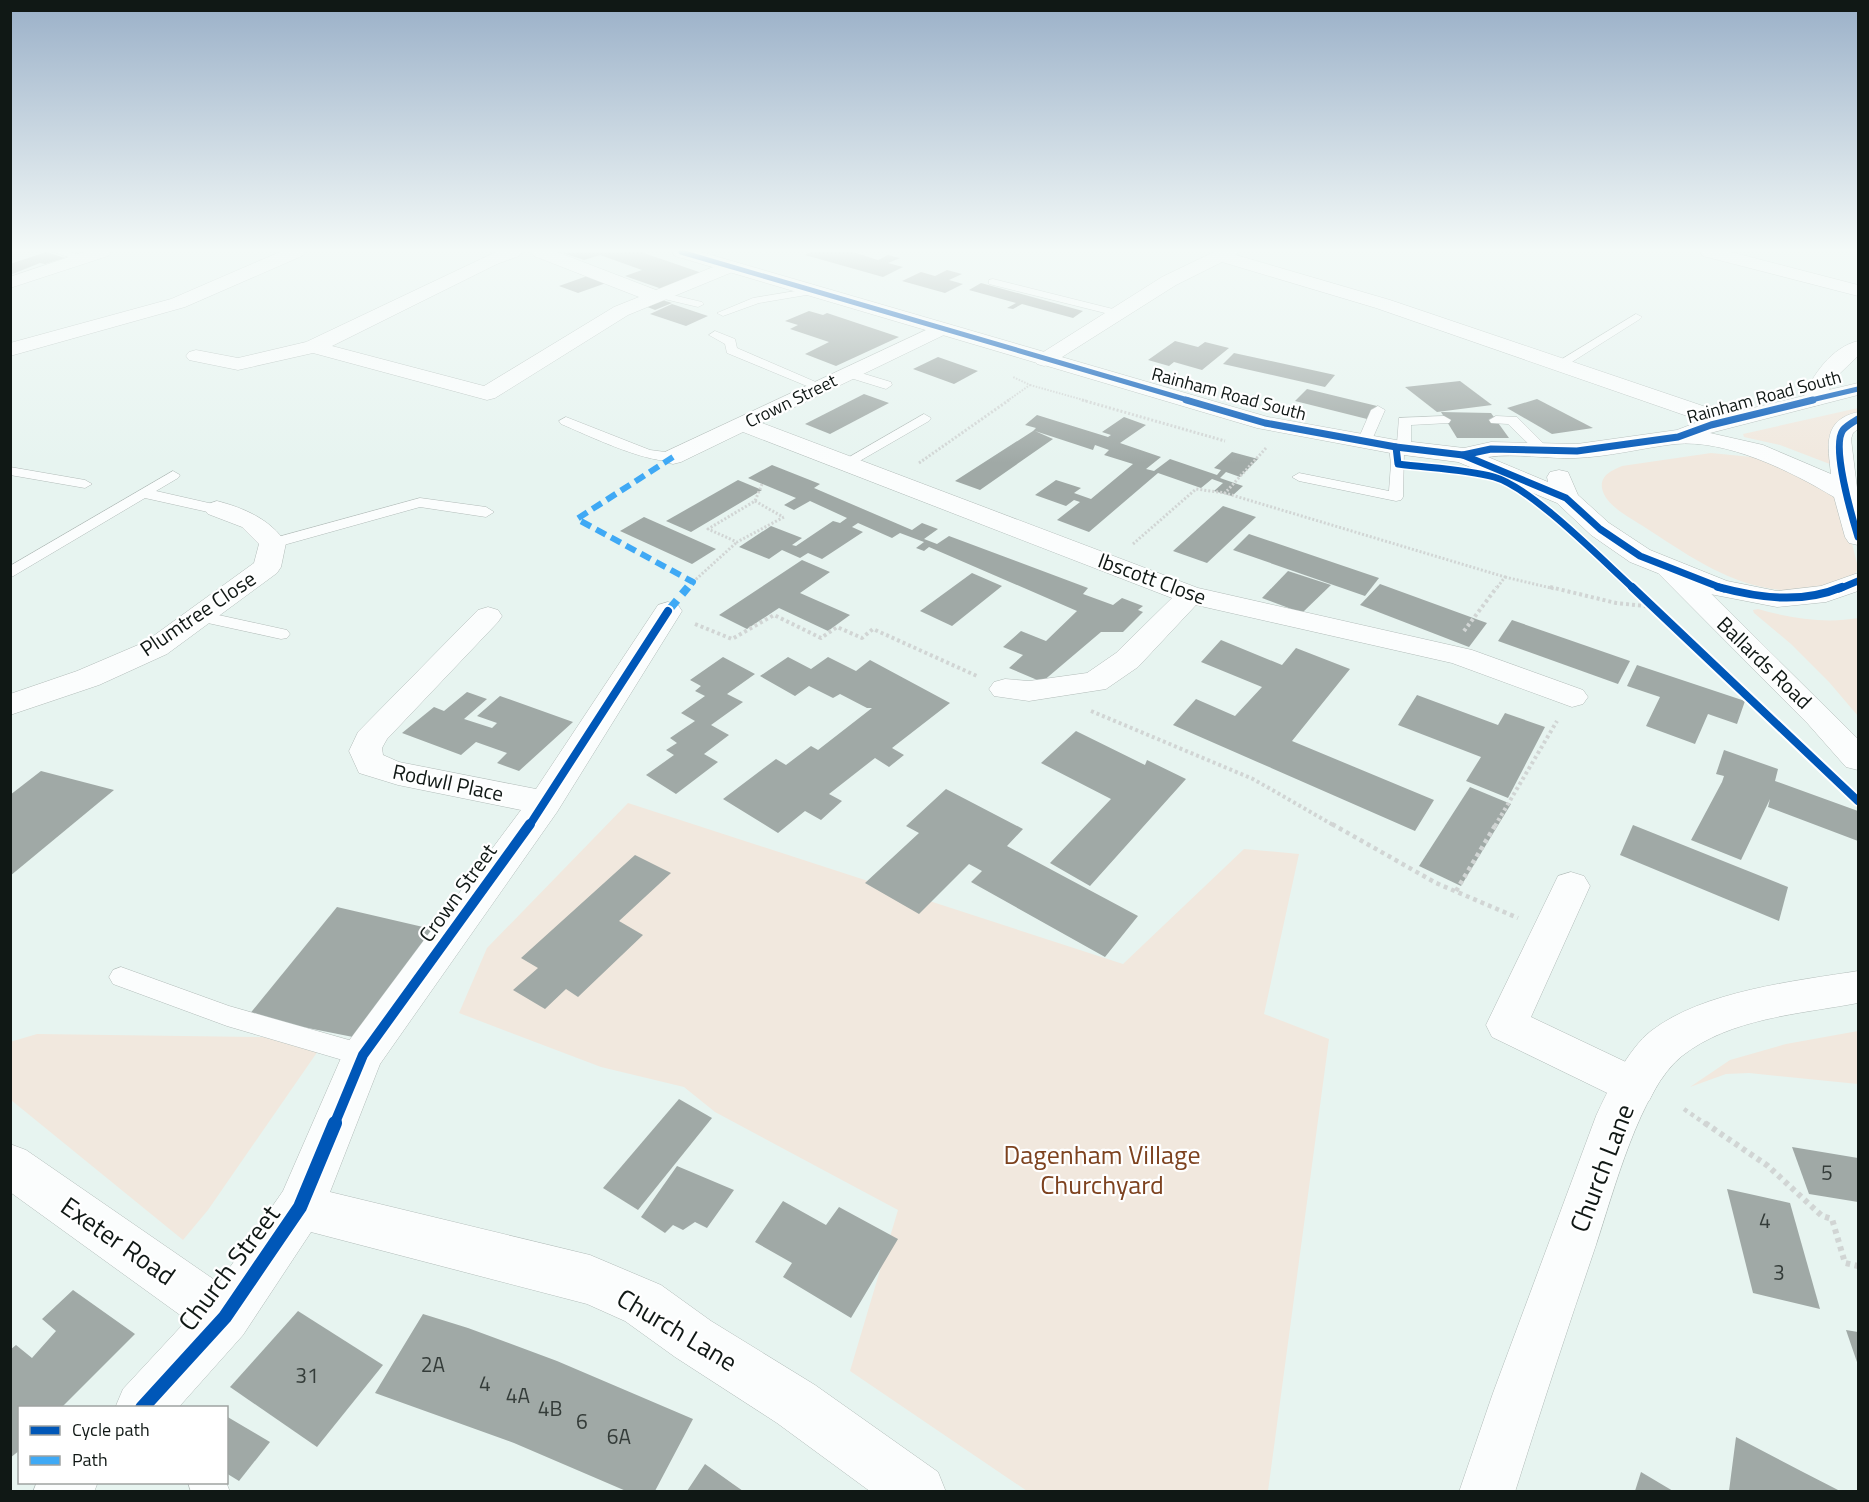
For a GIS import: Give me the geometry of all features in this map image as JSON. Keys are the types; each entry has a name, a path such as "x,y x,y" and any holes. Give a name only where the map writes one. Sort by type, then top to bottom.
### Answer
{"street":[{"path":"10,350 110,322"},
{"path":"196,356 238,364 313,347 364,322"},
{"path":"313,347 487,393 603,322"},
{"name":"Rainham Road South","path":"918,322 1265,423 1400,448 1463,455 1566,498 1600,529 1640,556 1720,588 1776,599 1826,594 1858,581"},
{"path":"1044,360 1103,322"},
{"path":"1436,322 1698,412"},
{"name":"Crown Street","path":"673,457 941,329"},
{"path":"1815,399 1819,383 1826,374 1858,347"},
{"name":"Rainham Road South","path":"1463,455 1491,449 1577,451 1678,437 1711,425 1858,390"},
{"path":"1858,419 1843,429 1839,439 1845,493 1858,537"},
{"name":"Ibscott Close","path":"743,424 1190,595 1461,656 1572,697"},
{"path":"1678,437 1717,441 1764,453 1809,472 1845,493"},
{"path":"1566,498 1559,478 1565,464 1577,451"},
{"path":"218,509 251,522 273,543"},
{"name":"Plumtree Close","path":"10,705 88,678 156,648 267,567 273,543"},
{"name":"Ballards Road","path":"1669,568 1820,717 1858,759"},
{"path":"1005,689 1029,691 1095,682 1127,660 1190,595"},
{"name":"Crown Street","path":"300,1207 363,1055 545,803 665,615"},
{"name":"Rodwll Place","path":"488,616 376,731 366,743 365,755 371,765 398,773 545,803"},
{"path":"1571,886 1506,1025 1634,1087"},
{"name":"Church Lane","path":"1487,1491 1519,1393 1618,1116 1634,1087 1665,1044 1711,1018 1803,996 1858,987"},
{"name":"Exeter Road","path":"10,1165 225,1317"},
{"name":"Church Lane","path":"300,1207 590,1280 643,1304 693,1339 796,1404 918,1491"},
{"name":"Church Street","path":"143,1406 225,1317 300,1207"}],"lane":[{"path":"1560,364 1628,322"},
{"path":"715,335 731,342 731,350 819,387"},
{"path":"848,373 886,385"},
{"path":"1364,442 1378,410"},
{"path":"846,463 924,418"},
{"path":"1299,477 1396,497 1404,421 1444,420"},
{"path":"1496,420 1512,420 1542,449"},
{"path":"566,421 647,454 673,457"},
{"path":"10,471 85,484"},
{"path":"10,573 173,475"},
{"path":"143,493 218,509"},
{"path":"273,543 420,502 486,512"},
{"path":"200,616 281,634"},
{"path":"121,977 227,1016 363,1055"}],"path":[{"path":"1020,353 994,369 1030,385 1234,443"},
{"path":"892,482 1030,385"},
{"path":"1225,494 1267,448 1256,447"},
{"path":"737,542 708,529 755,501 762,484"},
{"path":"1110,564 1196,489 1225,494 1505,577 1542,584 1600,602 1654,607"},
{"path":"693,582 737,542 784,517 755,501"},
{"path":"1461,656 1458,638 1505,577"},
{"path":"1645,599 1662,615"},
{"path":"665,615 732,639 774,615 822,638 837,627 862,638 873,629 1005,689"},
{"path":"1068,686 1076,705 1253,779 1436,883 1549,932"},
{"path":"1456,891 1572,697"},
{"path":"1684,1109 1768,1166 1822,1216 1832,1219 1845,1263 1858,1266"}],"green space":[{"path":"1858,408 1858,417 1846,423 1835,466 1780,445 1744,437 1743,434"},
{"path":"1711,453 1752,457 1802,473 1841,501 1858,567 1852,578 1834,587 1797,591 1773,589 1730,577 1689,556 1621,512 1604,495 1603,480 1608,474 1622,466"},
{"path":"1753,610 1808,619 1858,618 1858,716 1829,682 1791,644 1754,613"},
{"name":"Dagenham Village Churchyard","path":"628,803 1123,964 1244,849 1299,854 1264,1014 1329,1039 1268,1491 1027,1491 850,1371 898,1210 715,1112 684,1087 601,1067 459,1013 487,948"},
{"path":"1858,1031 1858,1084 1749,1073 1726,1074 1690,1087 1730,1060 1786,1044"},
{"path":"37,1034 327,1038 208,1210 183,1240 11,1100 10,1042"}],"building":[{"path":"674,322 695,322 686,326"},
{"path":"789,322 854,322 899,337 836,366 805,354 829,342 790,329 798,325"},
{"path":"1175,341 1198,347 1205,342 1229,348 1202,370 1174,362 1169,366 1148,360"},
{"path":"1234,353 1335,375 1325,387 1223,364"},
{"path":"938,357 978,371 954,384 913,369"},
{"path":"1460,381 1492,405 1437,412 1405,387"},
{"path":"1307,389 1377,406 1367,419 1295,401"},
{"path":"864,394 889,403 830,434 805,424"},
{"path":"1537,399 1593,428 1552,434 1507,408"},
{"path":"1441,412 1491,413 1509,438 1457,438"},
{"path":"1037,415 1108,437 1111,435 1102,432 1124,417 1146,425 1120,443 1161,457 1146,469 1154,471 1170,459 1217,475 1221,470 1214,468 1232,452 1258,459 1240,477 1226,472 1220,478 1243,486 1232,496 1214,491 1223,483 1212,479 1201,488 1158,473 1089,532 1057,520 1080,502 1074,500 1066,506 1035,495 1056,480 1081,488 1074,493 1091,499 1133,464 1104,455 1109,450 1095,445 1093,450 1035,431 1053,439 980,490 955,481 1033,431 1036,428 1025,425"},
{"path":"772,465 820,484 814,488 912,530 922,523 938,529 924,539 937,544 949,536 1088,588 1083,594 1113,605 1122,598 1143,606 1138,610 1143,612 1123,632 1101,632 1042,682 1009,668 1023,655 1003,647 1021,631 1046,641 1077,611 929,547 924,551 916,548 924,542 900,533 892,538 858,523 852,527 863,532 822,559 808,553 800,558 782,550 769,559 739,547 771,526 802,538 792,545 796,546 833,521 840,523 847,518 810,501 794,510 784,505 796,498 748,478"},
{"path":"738,480 762,490 691,532 666,521"},
{"path":"1223,506 1256,517 1207,563 1173,551"},
{"path":"644,517 716,549 692,564 620,531"},
{"path":"1249,534 1379,578 1365,596 1233,550"},
{"path":"802,560 830,572 800,593 850,615 828,631 779,608 747,629 719,615"},
{"path":"1288,571 1331,585 1302,613 1262,598"},
{"path":"972,573 1002,586 952,626 920,611"},
{"path":"1380,584 1487,623 1469,647 1360,605"},
{"path":"1512,620 1630,661 1618,684 1498,641"},
{"path":"1221,640 1282,665 1296,648 1350,669 1292,741 1434,800 1415,831 1173,725 1196,699 1235,716 1262,687 1201,662"},
{"path":"723,657 755,674 727,694 743,702 711,725 729,735 704,754 718,762 676,794 646,775 674,755 666,750 677,743 670,738 695,721 681,713 705,696 695,691 701,686 690,680"},
{"path":"788,657 811,669 828,657 856,671 870,660 950,703 892,748 904,755 889,767 875,758 829,794 842,801 821,820 805,811 778,833 723,799 776,759 786,765 811,746 818,750 872,708 867,708 840,694 833,698 809,686 795,696 760,676"},
{"path":"1637,665 1745,701 1737,724 1708,714 1695,744 1646,726 1660,697 1627,686"},
{"path":"467,692 487,699 464,719 492,728 497,723 477,716 500,696 573,722 519,771 497,763 507,753 476,742 461,755 402,733 434,707 444,711"},
{"path":"1417,695 1498,725 1505,713 1545,727 1508,798 1466,781 1481,757 1398,725"},
{"path":"1076,731 1145,765 1147,760 1186,779 1090,886 1050,863 1111,799 1041,763"},
{"path":"1724,750 1778,769 1775,781 1858,811 1858,841 1768,807 1770,799 1741,860 1691,840 1722,782 1724,776 1716,774"},
{"path":"41,771 114,790 10,876 10,795"},
{"path":"1470,787 1511,804 1461,886 1419,866"},
{"path":"946,789 1023,829 1007,846 1138,916 1105,957 971,882 982,871 969,864 919,914 865,883 919,833 906,826"},
{"path":"1633,825 1788,887 1779,921 1620,855"},
{"path":"635,855 671,873 619,921 643,935 578,997 566,989 545,1009 513,990 538,968 521,958"},
{"path":"337,907 436,930 358,1038 248,1016"},
{"path":"679,1099 712,1118 638,1210 603,1188"},
{"path":"1792,1147 1858,1158 1858,1202 1809,1194"},
{"path":"677,1166 734,1190 707,1228 695,1222 683,1230 673,1225 665,1233 641,1217"},
{"path":"1727,1189 1790,1203 1820,1309 1753,1293"},
{"path":"783,1201 826,1225 839,1207 898,1239 851,1318 783,1277 792,1263 755,1242"},
{"path":"73,1290 135,1334 63,1406 18,1406 18,1452 10,1458 10,1350 16,1345 32,1358 56,1331 42,1319"},
{"path":"298,1311 383,1365 317,1447 230,1387"},
{"path":"423,1314 557,1361 693,1419 655,1491 626,1491 514,1443 375,1393"},
{"path":"1846,1330 1858,1332 1858,1365"},
{"path":"228,1417 270,1442 239,1481 228,1474"},
{"path":"1736,1437 1801,1471 1840,1491 1729,1491"},
{"path":"705,1464 733,1484 743,1491 687,1491"},
{"path":"1641,1472 1673,1491 1635,1491"}],"marked path":[{"path":"668,611 693,582 577,519 673,457"}],"cycle path":[{"path":"920,322 1265,423 1396,447 1463,455 1566,498 1600,529 1640,556 1720,588 1777,599 1826,594 1858,581"},
{"path":"1463,455 1491,449 1577,451 1678,437 1711,425 1858,389"},
{"path":"1858,419 1843,429 1839,439 1845,493 1858,537"},
{"path":"1396,447 1398,464 1495,477 1538,503 1654,607 1858,801"},
{"path":"144,1406 225,1317 300,1207 363,1055 545,803 668,611"}]}
